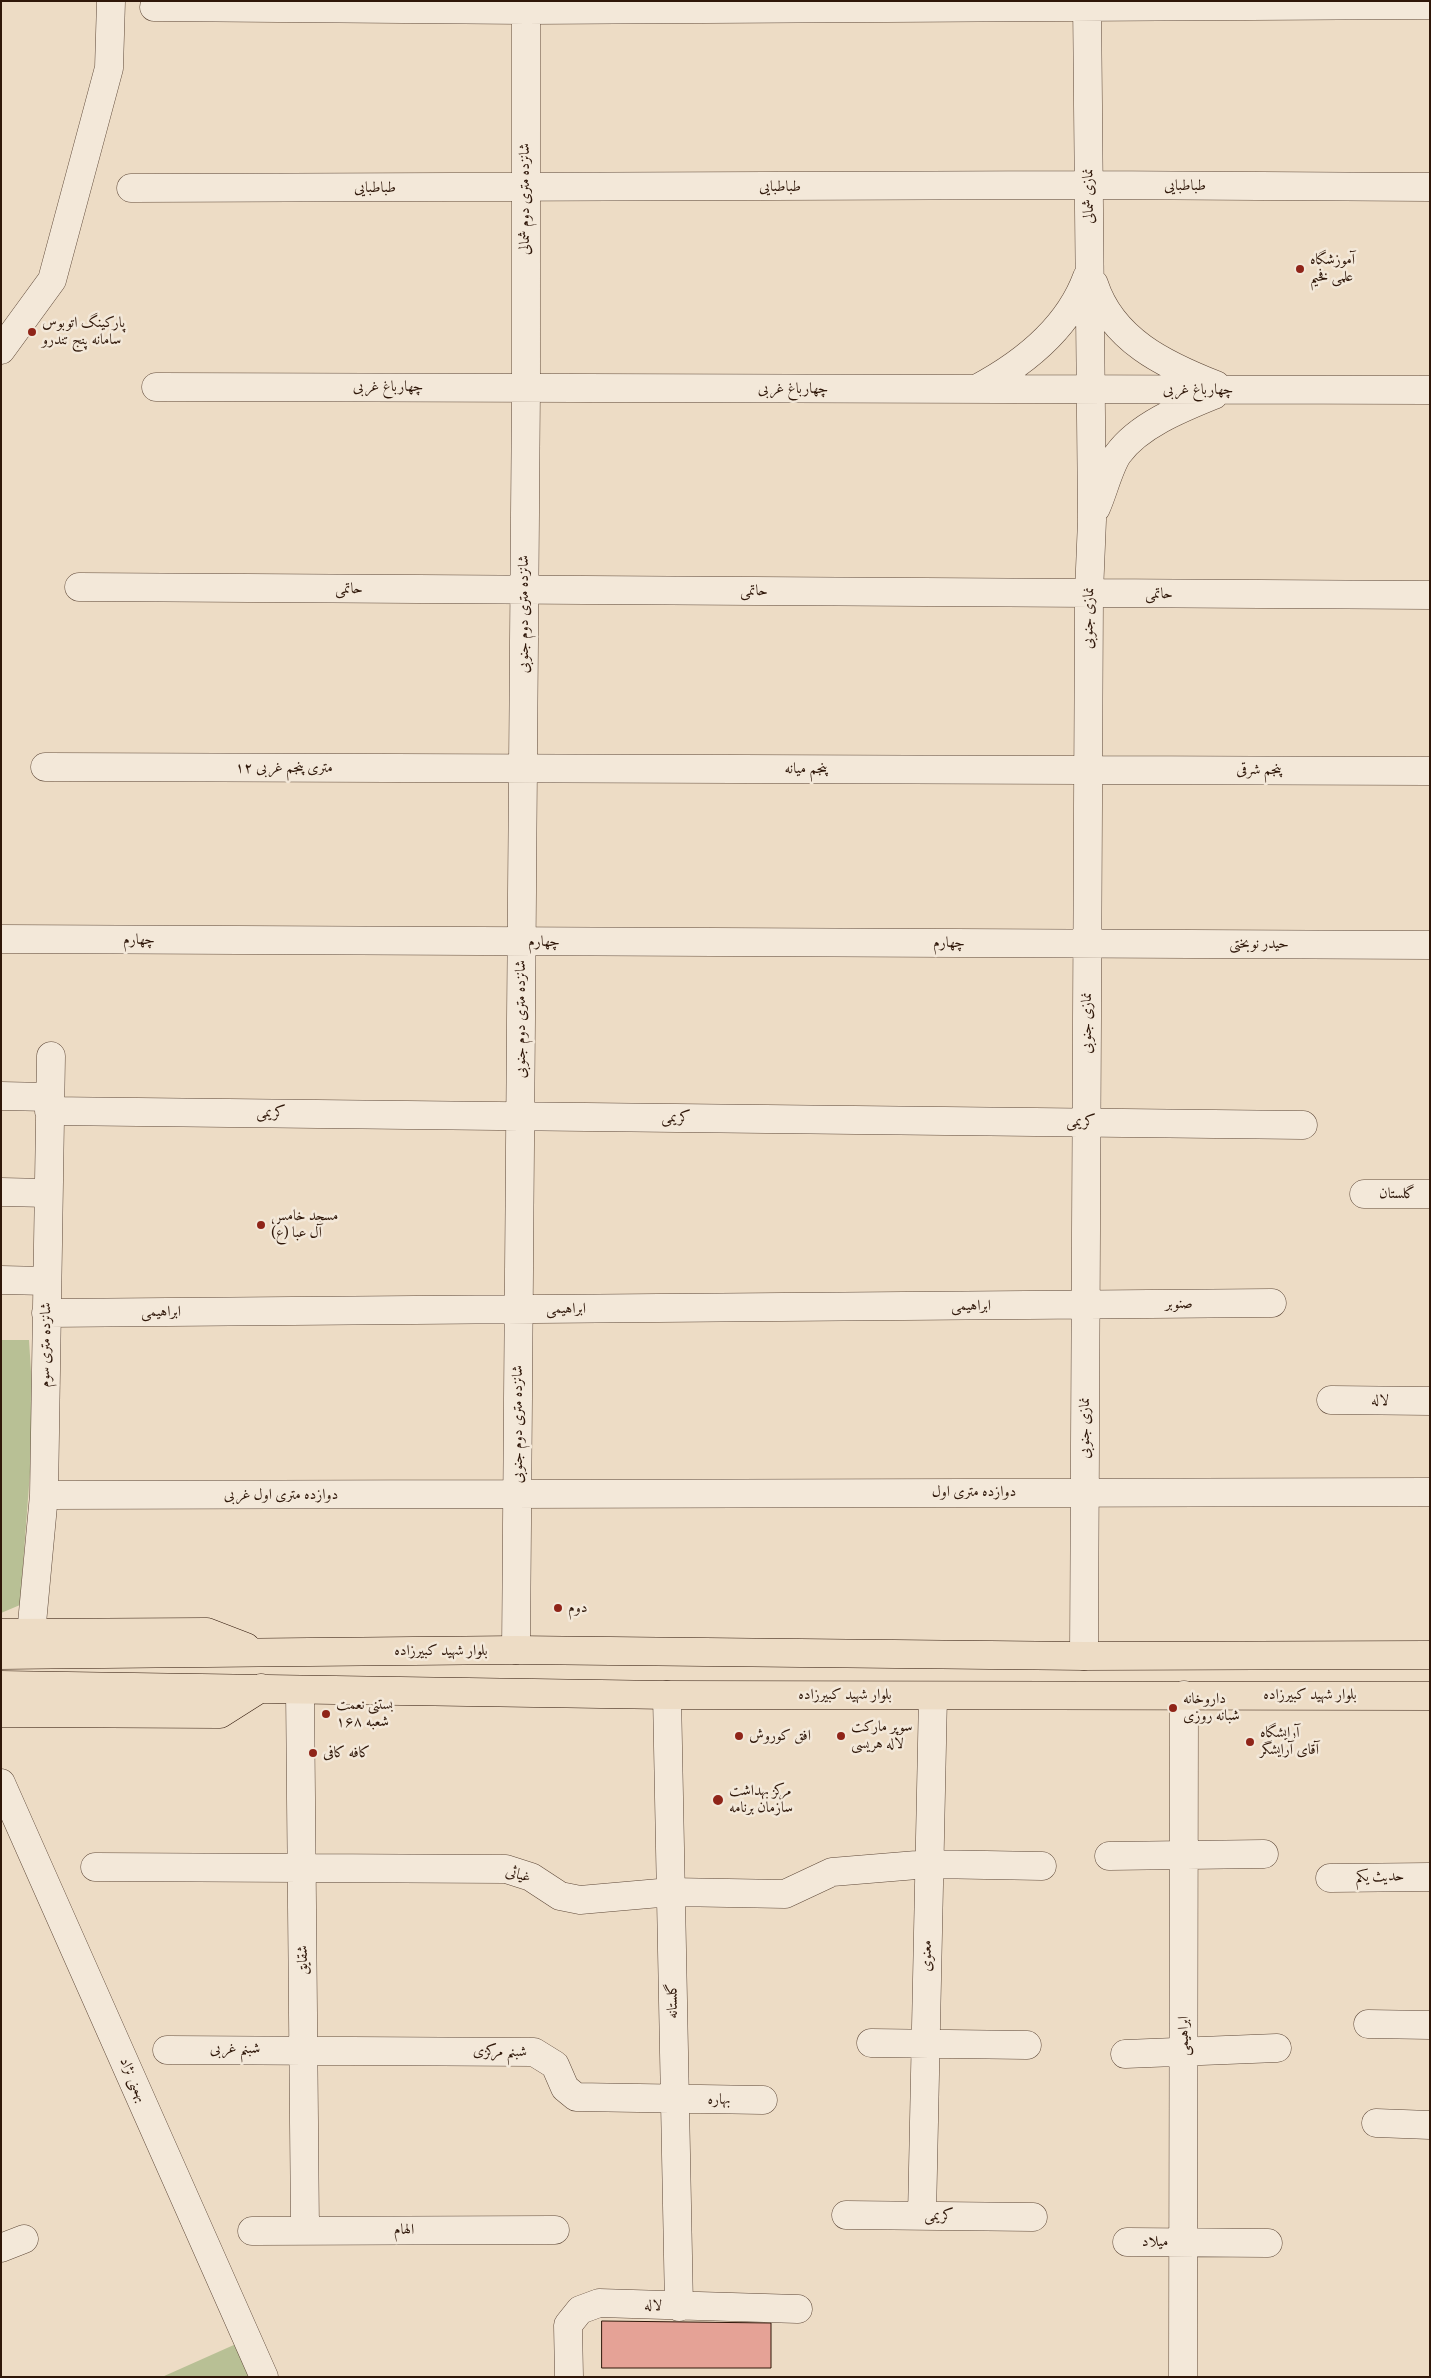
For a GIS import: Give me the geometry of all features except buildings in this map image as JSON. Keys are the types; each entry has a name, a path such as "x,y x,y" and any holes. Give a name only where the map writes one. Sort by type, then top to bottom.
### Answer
{"main road":[{"name":"بلوار شهید کبیرزاده","path":"1,1633 207,1632 261,1652"},
{"name":"بلوار شهید کبیرزاده","path":"1,1655 516,1650 1084,1656 1430,1655"},
{"name":"بلوار شهید کبیرزاده","path":"1,1685 667,1695 1430,1696"},
{"path":"1,1713 220,1714 261,1688"}],"street":[{"path":"1,350 52,280 109,68 111,1"},
{"path":"154,7 267,5 526,10 1087,4 1430,5"},
{"name":"نمازی شمالی","path":"1087,4 1090,390"},
{"name":"شانزده متری دوم شمالی","path":"526,10 524,188 526,388"},
{"name":"طباطبایی","path":"131,188 1088,185 1430,187"},
{"path":"974,390 999,377 1023,360 1047,338 1068,316 1081,295 1090,271"},
{"path":"1090,271 1098,296 1109,318 1126,335 1168,364 1227,390"},
{"name":"چهارباغ غربی","path":"156,387 1430,390"},
{"name":"شانزده متری دوم جنوبی","path":"516,1650 526,388"},
{"name":"نمازی جنوبی","path":"1084,1656 1089,593 1092,520 1090,390"},
{"path":"1092,520 1118,454 1144,430 1177,410 1227,390"},
{"name":"حاتمی","path":"79,587 1430,595"},
{"name":"۱۲ متری پنجم غربی","path":"45,767 523,768"},
{"name":"پنجم میانه","path":"523,768 1088,770"},
{"name":"پنجم شرقی","path":"1088,770 1430,771"},
{"name":"چهارم","path":"1,939 1087,944"},
{"name":"حیدر نوبختی","path":"1087,944 1430,945"},
{"name":"شانزده متری سوم","path":"31,1634 44,1495 51,1056"},
{"name":"کریمی","path":"1,1096 49,1104 520,1116 1303,1125"},
{"path":"1,1192 48,1193"},
{"name":"گلستان","path":"1364,1194 1430,1194"},
{"path":"1,1280 47,1281"},
{"name":"صنوبر","path":"1086,1305 1272,1303"},
{"name":"ابراهیمی","path":"46,1313 1086,1305"},
{"name":"لاله","path":"1331,1400 1430,1401"},
{"name":"دوازده متری اول","path":"518,1494 1430,1492"},
{"name":"دوازده متری اول غربی","path":"44,1495 518,1494"},
{"name":"شقایق","path":"300,1690 305,2229"},
{"name":"گلستانه","path":"667,1695 679,2307"},
{"name":"ابراهیمی","path":"1183,2377 1184,1695"},
{"name":"معنوی","path":"922,2216 933,1696"},
{"name":"بهمنی نژاد","path":"1,1783 264,2377"},
{"path":"1109,1856 1264,1854"},
{"name":"غیاثی","path":"95,1867 506,1869 531,1877 560,1896 580,1900 671,1892 785,1894 832,1872 929,1864 1042,1866"},
{"name":"حدیث یکم","path":"1330,1878 1430,1877"},
{"path":"1368,2024 1430,2025"},
{"path":"871,2043 1027,2045"},
{"path":"1125,2054 1277,2048"},
{"name":"شبنم غربی","path":"167,2050 304,2049"},
{"name":"شبنم مرکزی","path":"304,2049 534,2052 555,2065 565,2088 576,2097 675,2099"},
{"name":"بهاره","path":"675,2099 763,2100"},
{"path":"1376,2124 1430,2125"},
{"name":"کریمی","path":"846,2215 1033,2217"},
{"name":"الهام","path":"252,2231 305,2229 555,2230"},
{"name":"میلاد","path":"1127,2242 1268,2243"},
{"name":"لاله","path":"569,2377 568,2325 580,2310 599,2304 798,2309"}],"green space":[{"path":"1,1340 29,1340 34,1419 20,1605 1,1613"},
{"path":"236,2344 250,2377 162,2377"}],"place":[{"name":"آموزشگاه علمی فخیم","path":"1300,269"},
{"name":"پارکینگ اتوبوس سامانه پنج تندرو","path":"32,332"},
{"name":"مسجد خامس آل عبا (ع)","path":"261,1225"},
{"name":"دوم","path":"558,1608"},
{"name":"داروخانه شبانه روزی","path":"1173,1708"},
{"name":"بستنی نعمت شعبه ۱۶۸","path":"326,1714"},
{"name":"افق کوروش","path":"739,1736"},
{"name":"سوپر مارکت لاله هریسی","path":"841,1736"},
{"name":"آرایشگاه آقای آرایشگر","path":"1250,1742"},
{"name":"کافه کافی","path":"313,1753"},
{"name":"مرکز بهداشت سازمان برنامه","path":"718,1800"}]}
